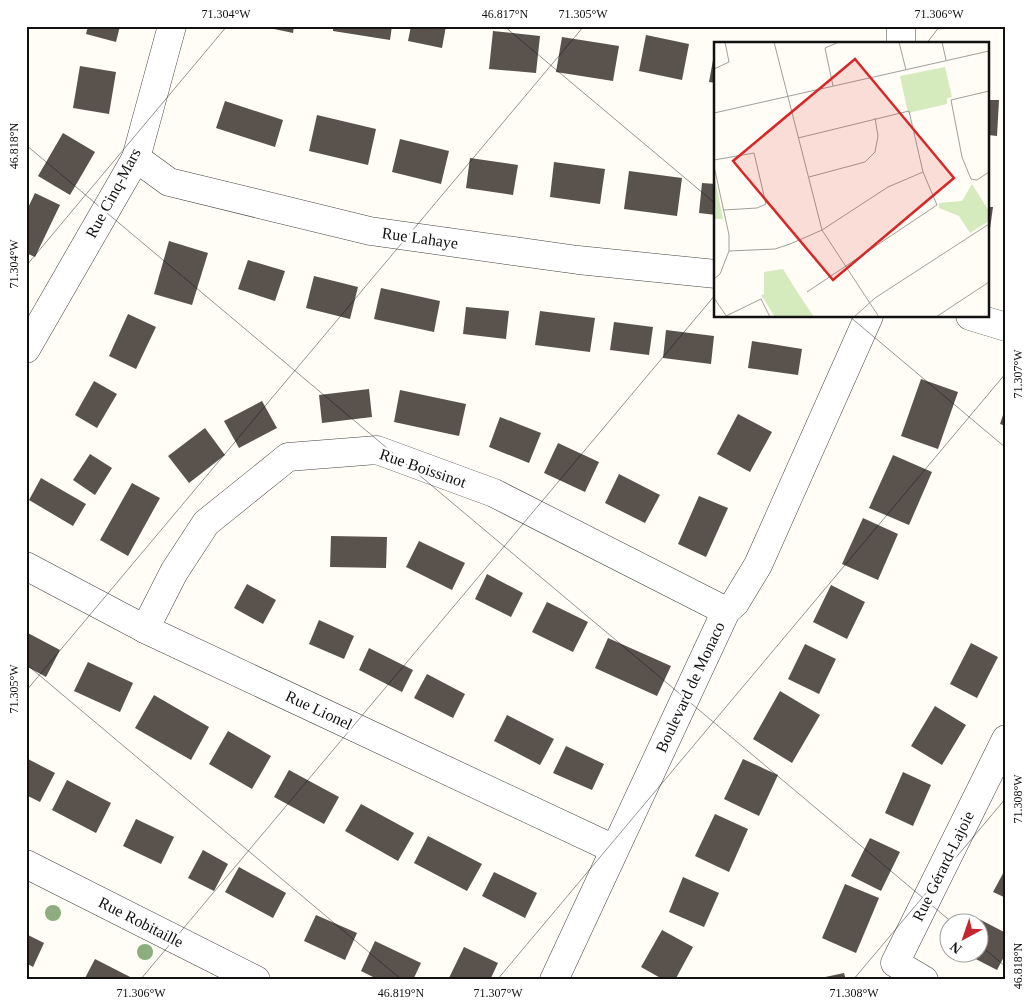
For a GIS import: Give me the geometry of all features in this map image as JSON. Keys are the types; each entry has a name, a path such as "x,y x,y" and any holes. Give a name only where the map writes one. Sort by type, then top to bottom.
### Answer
{"street":[{"name":"Rue Cinq-Mars","path":"26,349 136,158 172,26"},
{"path":"901,26 901,42"},
{"name":"Rue Lahaye","path":"136,158 169,182 370,231 578,260 714,274"},
{"name":"Boulevard de Monaco","path":"554,980 726,611 735,603 758,565 868,318"},
{"path":"977,318 1006,327"},
{"name":"Rue Boissinot","path":"145,629 174,572 206,522 288,457 377,450 494,493 726,611"},
{"name":"Rue Lionel","path":"26,566 145,629 614,849"},
{"name":"Rue Gérard-Lajoie","path":"924,980 895,963 1006,739"},
{"name":"Rue Robitaille","path":"26,864 215,970 256,980"}],"building":[{"path":"88,26 120,26 116,42 86,34"},
{"path":"260,26 294,26 293,33"},
{"path":"333,26 392,26 390,40 333,31"},
{"path":"411,26 446,26 442,48 408,41"},
{"path":"493,31 540,36 536,73 489,69"},
{"path":"646,35 689,44 682,80 639,71"},
{"path":"562,37 619,46 613,81 556,72"},
{"path":"714,54 714,83 709,82"},
{"path":"80,66 116,72 109,114 73,108"},
{"path":"990,100 999,100 997,136 990,135"},
{"path":"225,101 283,120 275,147 216,128"},
{"path":"317,115 376,129 368,165 309,151"},
{"path":"63,133 95,152 70,195 38,176"},
{"path":"400,139 449,151 441,184 392,172"},
{"path":"470,158 518,165 513,195 466,188"},
{"path":"554,162 605,169 600,204 550,197"},
{"path":"629,171 682,178 677,216 624,209"},
{"path":"702,183 714,184 714,215 699,213"},
{"path":"35,193 60,205 35,257 26,253 26,212"},
{"path":"990,207 993,207 990,229"},
{"path":"169,241 208,253 192,305 154,294"},
{"path":"248,260 285,271 275,301 238,289"},
{"path":"314,276 358,287 350,319 306,308"},
{"path":"381,288 440,301 434,332 374,319"},
{"path":"466,307 509,311 506,339 463,334"},
{"path":"540,311 595,318 590,352 535,345"},
{"path":"128,314 156,327 136,369 109,356"},
{"path":"614,322 653,327 649,355 610,350"},
{"path":"666,330 714,336 711,364 663,358"},
{"path":"752,341 802,349 798,375 748,368"},
{"path":"921,379 958,392 938,449 901,436"},
{"path":"94,381 117,394 97,428 75,415"},
{"path":"369,389 372,417 322,423 319,395"},
{"path":"400,390 466,404 459,436 394,422"},
{"path":"262,401 277,428 239,448 224,421"},
{"path":"1006,406 1006,426 1000,424"},
{"path":"738,414 772,432 750,472 717,454"},
{"path":"500,417 541,433 529,463 489,447"},
{"path":"205,428 225,455 189,483 168,456"},
{"path":"558,443 599,462 585,492 544,473"},
{"path":"90,454 112,468 95,495 73,480"},
{"path":"893,455 932,472 909,525 869,508"},
{"path":"619,474 660,495 645,523 605,503"},
{"path":"41,478 86,504 73,526 29,500"},
{"path":"132,483 160,498 128,556 100,540"},
{"path":"699,496 728,508 706,557 678,544"},
{"path":"863,518 898,534 878,580 842,564"},
{"path":"331,536 387,537 386,568 330,567"},
{"path":"419,541 465,563 452,590 406,567"},
{"path":"487,574 523,593 511,617 475,599"},
{"path":"247,584 276,600 263,624 234,608"},
{"path":"831,585 865,602 847,639 813,622"},
{"path":"547,602 588,622 573,652 532,632"},
{"path":"319,620 354,636 344,659 309,644"},
{"path":"26,632 60,650 46,677 26,666"},
{"path":"608,638 671,666 657,696 595,668"},
{"path":"971,643 998,657 977,698 950,684"},
{"path":"805,644 836,659 819,694 788,679"},
{"path":"369,648 413,670 402,692 359,670"},
{"path":"88,662 133,683 120,712 74,691"},
{"path":"427,674 465,694 453,718 414,698"},
{"path":"780,691 820,715 792,763 753,739"},
{"path":"154,695 209,727 191,760 135,728"},
{"path":"935,706 966,725 942,765 911,746"},
{"path":"507,715 554,739 540,765 494,741"},
{"path":"228,731 271,756 252,789 209,764"},
{"path":"566,746 604,764 592,790 553,773"},
{"path":"26,758 55,773 40,802 26,795"},
{"path":"743,759 778,775 759,816 724,799"},
{"path":"289,770 339,797 324,824 274,797"},
{"path":"903,772 931,785 913,826 885,813"},
{"path":"67,780 111,803 96,833 52,810"},
{"path":"361,804 414,833 398,861 345,831"},
{"path":"715,814 748,829 729,872 695,856"},
{"path":"136,819 174,837 161,864 123,846"},
{"path":"428,836 482,864 467,891 414,863"},
{"path":"870,838 900,852 881,891 851,876"},
{"path":"203,850 228,864 214,891 188,878"},
{"path":"239,867 286,893 273,918 225,892"},
{"path":"1006,868 1006,898 993,892"},
{"path":"494,872 537,893 525,918 482,896"},
{"path":"683,877 719,893 704,927 669,912"},
{"path":"845,884 879,898 856,953 822,938"},
{"path":"316,915 357,933 345,960 304,941"},
{"path":"990,925 1006,933 1006,953 997,970 985,964 990,964"},
{"path":"662,930 693,947 675,980 664,980 641,967"},
{"path":"26,934 44,943 33,967 26,963"},
{"path":"375,941 421,963 413,980 379,980 361,971"},
{"path":"464,947 498,963 490,980 448,980"},
{"path":"95,959 136,980 84,980"},
{"path":"844,973 846,980 816,980 816,979"}]}
